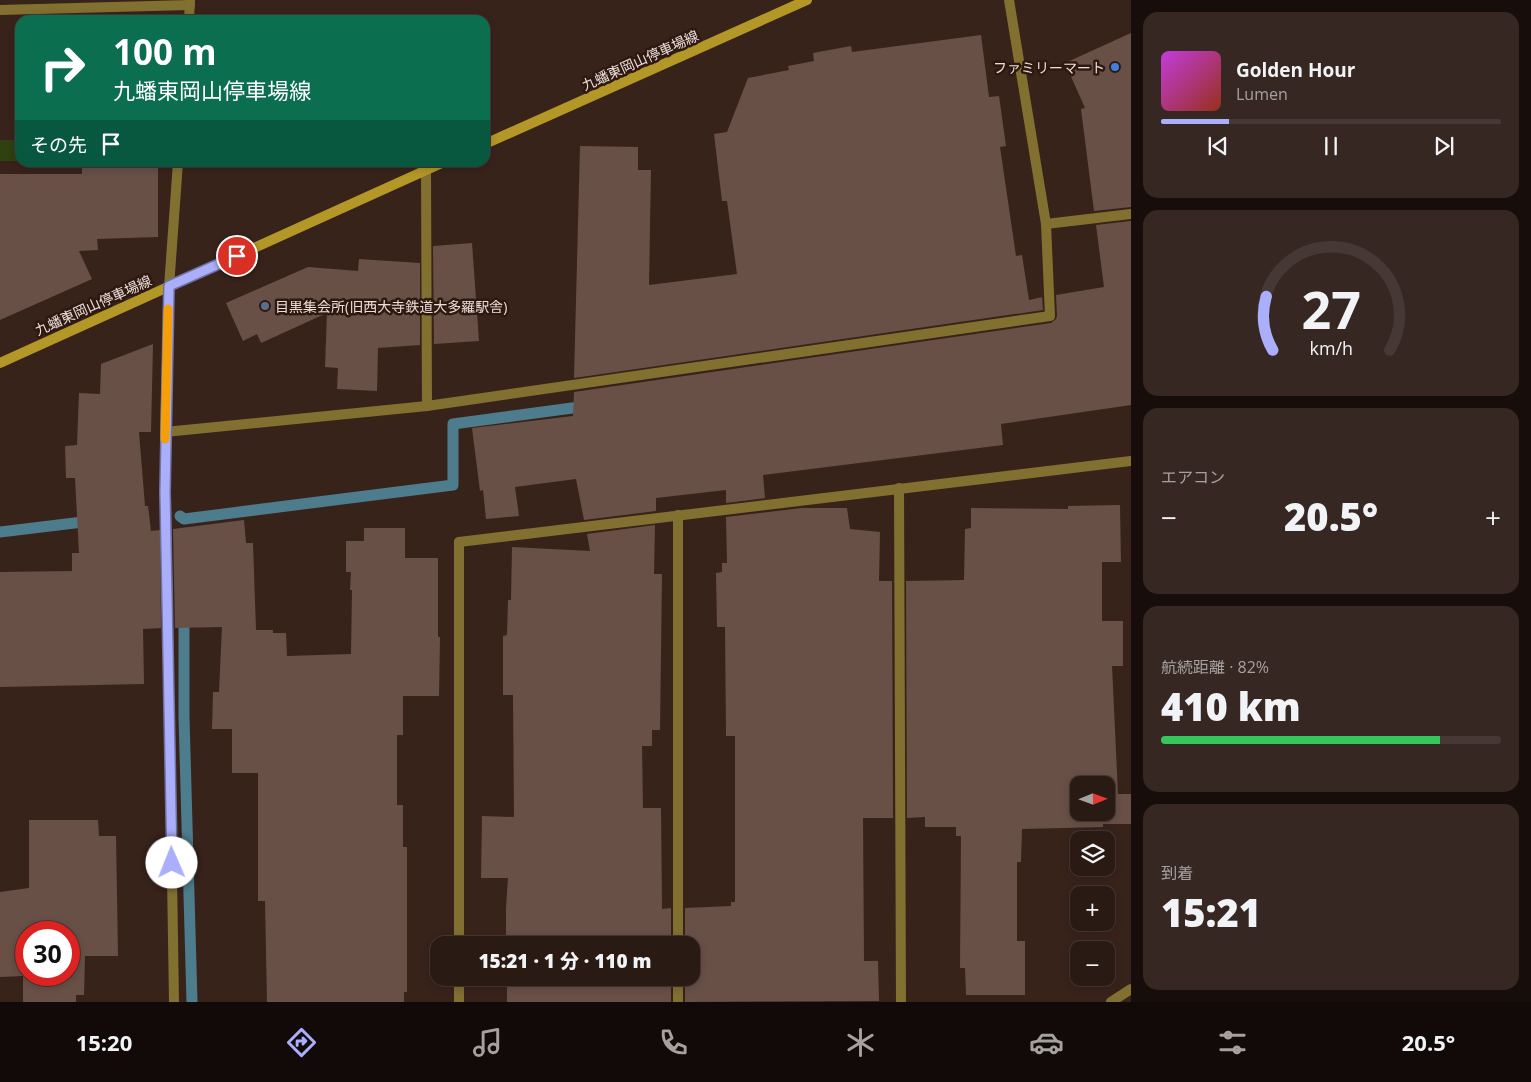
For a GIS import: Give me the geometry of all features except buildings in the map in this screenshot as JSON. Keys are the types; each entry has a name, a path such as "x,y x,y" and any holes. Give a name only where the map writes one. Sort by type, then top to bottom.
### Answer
{"main road":[{"name":"九蟠東岡山停車場線","path":"490,142 807,0"},
{"name":"九蟠東岡山停車場線","path":"0,363 434,167"}],"street":[{"path":"165,432 426,406 1050,316 1046,224 1009,0"},
{"path":"0,10 190,3"},
{"path":"174,1002 165,432 169,286 178,167"},
{"path":"426,171 426,406"},
{"path":"1046,224 1131,214"},
{"path":"459,936 459,542 1131,461"},
{"path":"899,488 902,1002"},
{"path":"678,515 678,936"},
{"path":"459,986 459,1002"},
{"path":"678,986 678,1002"},
{"path":"1112,1002 1131,989"}],"green space":[{"path":"0,140 15,140 15,161 0,161"}],"waterway":[{"path":"180,516 184,519 453,485 453,424 587,406"},
{"path":"0,532 91,521"},
{"path":"184,614 184,717 192,1002"}],"slow traffic":[{"path":"165,439 168,309"}],"place":[{"name":"ファミリーマート","path":"1115,67"},
{"name":"目黒集会所(旧西大寺鉄道大多羅駅舎)","path":"265,306"}],"route":[{"path":"172,863 165,492 169,286 237,256"}]}
